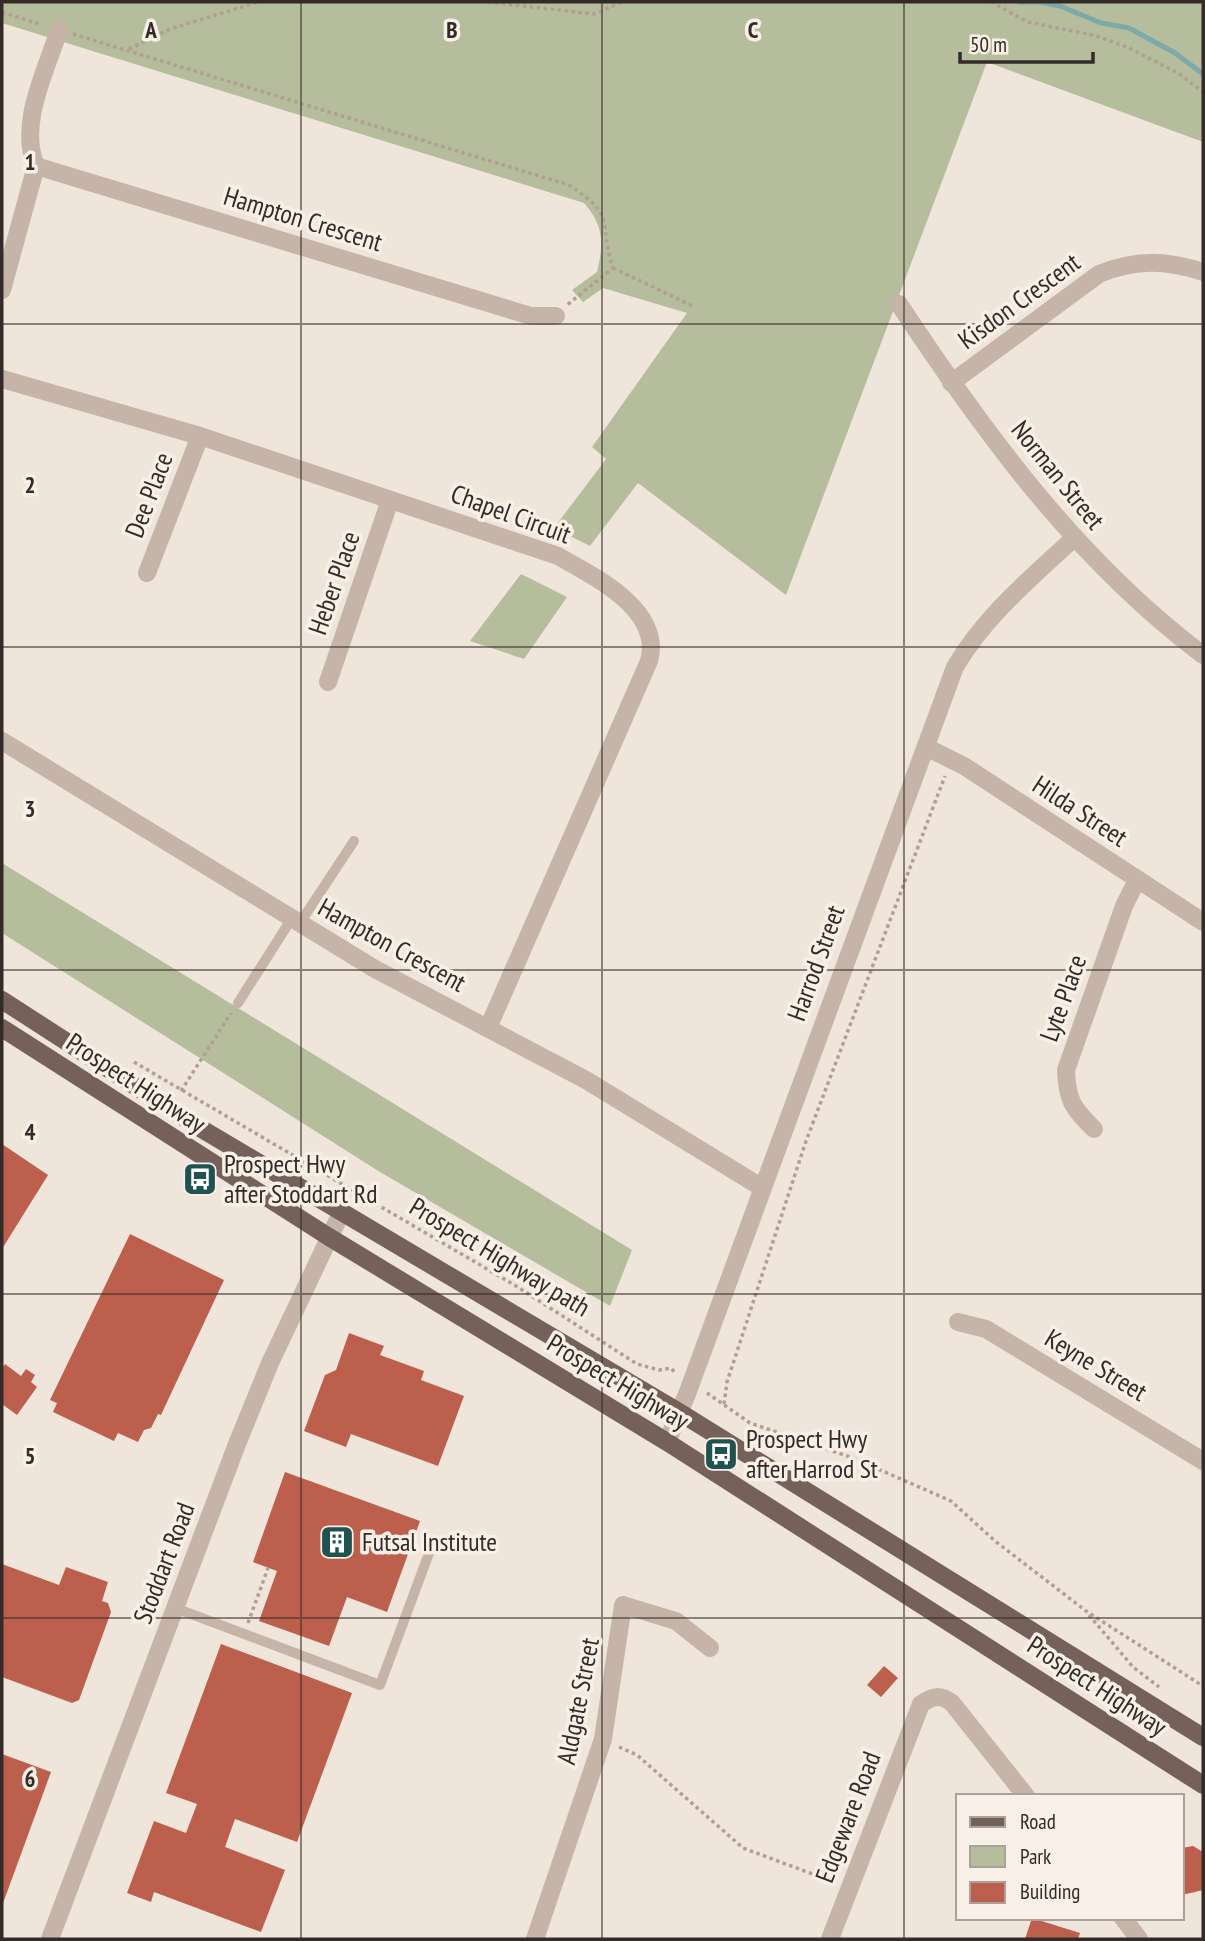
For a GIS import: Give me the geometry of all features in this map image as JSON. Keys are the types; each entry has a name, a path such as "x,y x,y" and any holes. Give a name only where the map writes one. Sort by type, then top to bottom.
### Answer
{"main road":[{"name":"Prospect Highway","path":"2,1000 200,1128 679,1412 1203,1737"},
{"name":"Prospect Highway","path":"2,1028 329,1237 667,1441 1203,1785"}],"street":[{"path":"2,290 36,166 29,150 29,126 59,30"},
{"name":"Hampton Crescent","path":"36,166 531,316 556,316"},
{"name":"Kisdon Crescent","path":"951,383 1099,274 1124,265 1156,261 1203,272"},
{"name":"Norman Street","path":"899,304 951,383 1073,538 1142,605 1203,654"},
{"name":"Chapel Circuit","path":"2,379 200,436 558,556 582,569 631,605 647,624 653,648 649,661 488,1028"},
{"name":"Dee Place","path":"147,573 200,436"},
{"name":"Heber Place","path":"328,682 390,500"},
{"name":"Harrod Street","path":"667,1441 955,667 970,641 994,613 1073,538"},
{"name":"Hampton Crescent","path":"2,741 374,969 586,1080 761,1187"},
{"name":"Hilda Street","path":"926,747 952,760 1203,922"},
{"name":"Lyte Place","path":"1094,1129 1078,1114 1067,1094 1066,1070 1124,906 1137,880"},
{"name":"Stoddart Road","path":"50,1939 270,1363 342,1211"},
{"name":"Keyne Street","path":"958,1322 986,1329 1203,1461"},
{"name":"Aldgate Street","path":"535,1939 603,1739 623,1605 676,1621 710,1648"},
{"name":"Edgeware Road","path":"830,1939 916,1712 931,1697 943,1696 952,1703 1024,1794"},
{"path":"1124,1920 1135,1937"}],"lane":[{"path":"238,1003 354,841"},
{"path":"175,1608 380,1685 431,1548"}],"path":[{"path":"129,50 170,29 258,2"},
{"path":"488,2 594,14 622,2"},
{"path":"991,2 1028,22 1097,36 1129,48 1178,73 1203,92"},
{"path":"2,12 569,185 594,201 607,223 608,253 613,268 695,307"},
{"path":"556,316 592,281 613,268"},
{"path":"952,760 806,1141 727,1382 724,1404 750,1423 853,1458 951,1501 995,1541 1086,1611 1203,1686"},
{"path":"181,1091 238,1003"},
{"name":"Prospect Highway path","path":"240,1127 516,1286 638,1364 659,1370 671,1368"},
{"path":"244,1635 268,1568"},
{"path":"1086,1611 1133,1667 1164,1692"},
{"path":"603,1739 637,1755 743,1848 849,1888"}],"green space":[{"path":"2,2 1203,2 1203,142 987,62 786,595 638,483 590,546 554,528 606,459 592,447 687,313 603,288 583,302 572,290 597,272 601,252 599,227 584,203 2,23"},
{"path":"521,574 567,597 524,659 470,641"},
{"path":"2,863 632,1250 610,1306 380,1172 2,933"}],"building":[{"path":"2,1144 48,1175 2,1249"},
{"path":"130,1234 224,1280 161,1415 158,1414 151,1428 144,1430 138,1442 118,1433 114,1441 53,1412 57,1403 50,1400"},
{"path":"349,1333 384,1346 380,1355 424,1371 421,1380 464,1396 438,1466 351,1434 346,1447 304,1431 325,1375 336,1370"},
{"path":"5,1364 21,1376 26,1369 35,1375 31,1382 37,1387 17,1415 2,1404 2,1368"},
{"name":"Futsal Institute","path":"285,1472 420,1521 387,1612 347,1597 329,1646 259,1621 277,1571 253,1562"},
{"path":"2,1564 59,1585 66,1567 108,1582 102,1601 108,1603 111,1612 79,1700 72,1703 2,1677"},
{"path":"221,1644 352,1693 297,1842 235,1819 225,1847 285,1870 261,1932 154,1892 151,1902 127,1893 154,1821 186,1833 197,1804 166,1793"},
{"path":"884,1666 898,1678 881,1697 867,1685"},
{"path":"2,1754 51,1772 2,1906"},
{"path":"1193,1846 1203,1852 1203,1890 1184,1895 1184,1848"},
{"path":"1031,1920 1080,1933 1078,1939 1025,1939"}],"waterway":[{"path":"1019,2 1037,2"},
{"path":"1040,2 1060,6 1101,23 1129,28 1175,53 1203,74"}],"place":[{"name":"Prospect Hwy after Stoddart Rd","path":"200,1179"},
{"name":"Prospect Hwy after Harrod St","path":"721,1454"},
{"name":"Futsal Institute","path":"337,1542"}]}
